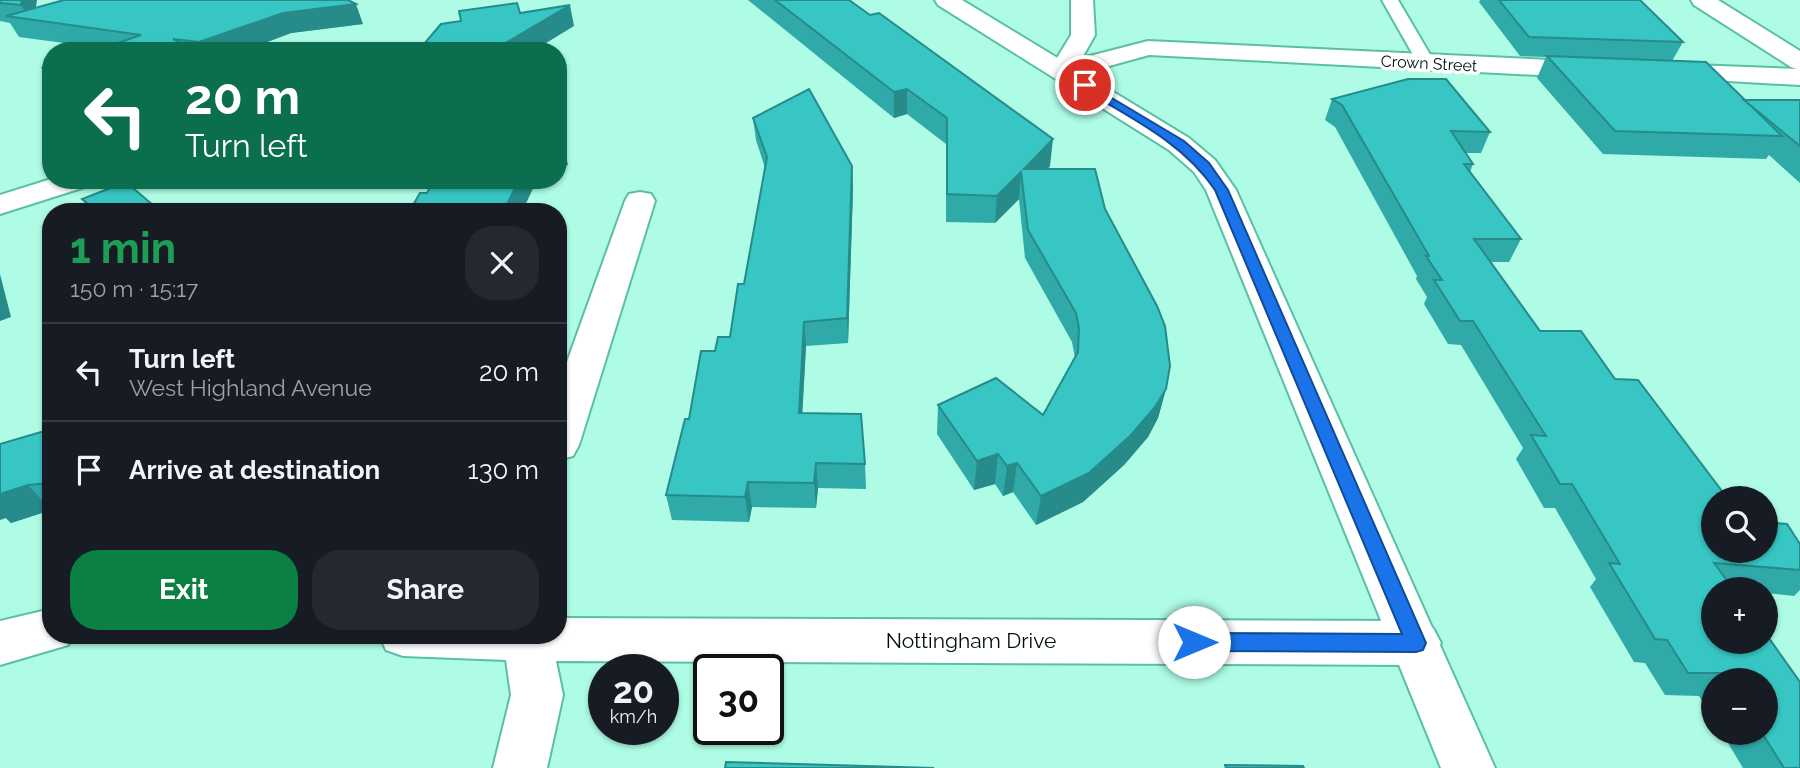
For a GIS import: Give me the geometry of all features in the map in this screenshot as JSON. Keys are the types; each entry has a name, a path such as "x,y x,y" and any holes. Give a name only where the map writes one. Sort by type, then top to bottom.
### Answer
{"street":[{"path":"946,0 1180,144 1205,166 1221,190 1468,768"},
{"path":"1062,71 1083,34 1082,0"},
{"path":"1702,0 1800,62"},
{"name":"Crown Street","path":"1062,71 1148,48 1620,71"},
{"path":"1648,72 1800,77"},
{"path":"0,205 49,189"},
{"path":"567,418 640,201"},
{"path":"0,643 42,632"},
{"name":"Nottingham Drive","path":"567,637 1416,643"},
{"path":"520,768 537,695 527,644"}],"lane":[{"path":"1390,0 1426,63"}],"building":[{"path":"0,0 22,0 21,5 0,3"},
{"path":"64,0 348,0 356,4 283,13 199,42 173,39 179,42 120,42 141,35 6,16"},
{"path":"775,0 849,0 870,15 879,13 1053,139 1024,169 1095,169 1105,209 1165,326 1170,366 1166,389 1155,407 1131,435 1089,473 1041,496 1017,463 1007,466 998,454 977,461 938,405 996,378 1043,415 1078,352 1079,328 1076,313 1028,230 1021,172 997,196 947,194 947,118 907,89 894,92"},
{"path":"1499,0 1640,0 1683,42 1529,37"},
{"path":"517,3 520,13 570,5 507,42 426,42 441,24 461,21 459,11"},
{"path":"1547,56 1706,62 1782,136 1615,131"},
{"path":"1408,79 1446,79 1490,132 1451,131 1473,164 1464,164 1521,239 1474,239 1540,331 1581,331 1615,379 1638,380 1718,486 1701,486 1701,563 1714,563 1724,577 1701,577 1701,654 1778,654 1778,651 1800,682 1800,768 1784,768 1770,745 1778,745 1778,668 1701,668 1701,673 1688,673 1667,640 1655,639 1609,563 1620,564 1572,484 1560,484 1531,435 1546,436 1473,321 1460,321 1434,280 1442,280 1426,256 1429,256 1342,105 1332,99"},
{"path":"809,89 852,166 847,318 804,322 799,413 861,414 865,464 816,463 814,483 748,482 745,497 666,495 685,419 689,419 701,351 715,351 718,337 730,337 738,284 744,284 767,157 753,118"},
{"path":"1744,100 1800,100 1800,146"},
{"path":"108,189 134,189 150,203 87,203 82,199"},
{"path":"429,189 514,189 508,203 414,203 420,193 427,193"},
{"path":"42,432 42,484 28,485 0,494 0,444"},
{"path":"1778,523 1787,524 1800,544 1800,570 1714,563 1778,563"},
{"path":"726,762 934,768 725,768"},
{"path":"1225,765 1303,766 1304,768 1226,768"}],"route":[{"path":"1085,85 1180,144 1205,166 1221,190 1416,643 1194,642"}]}
